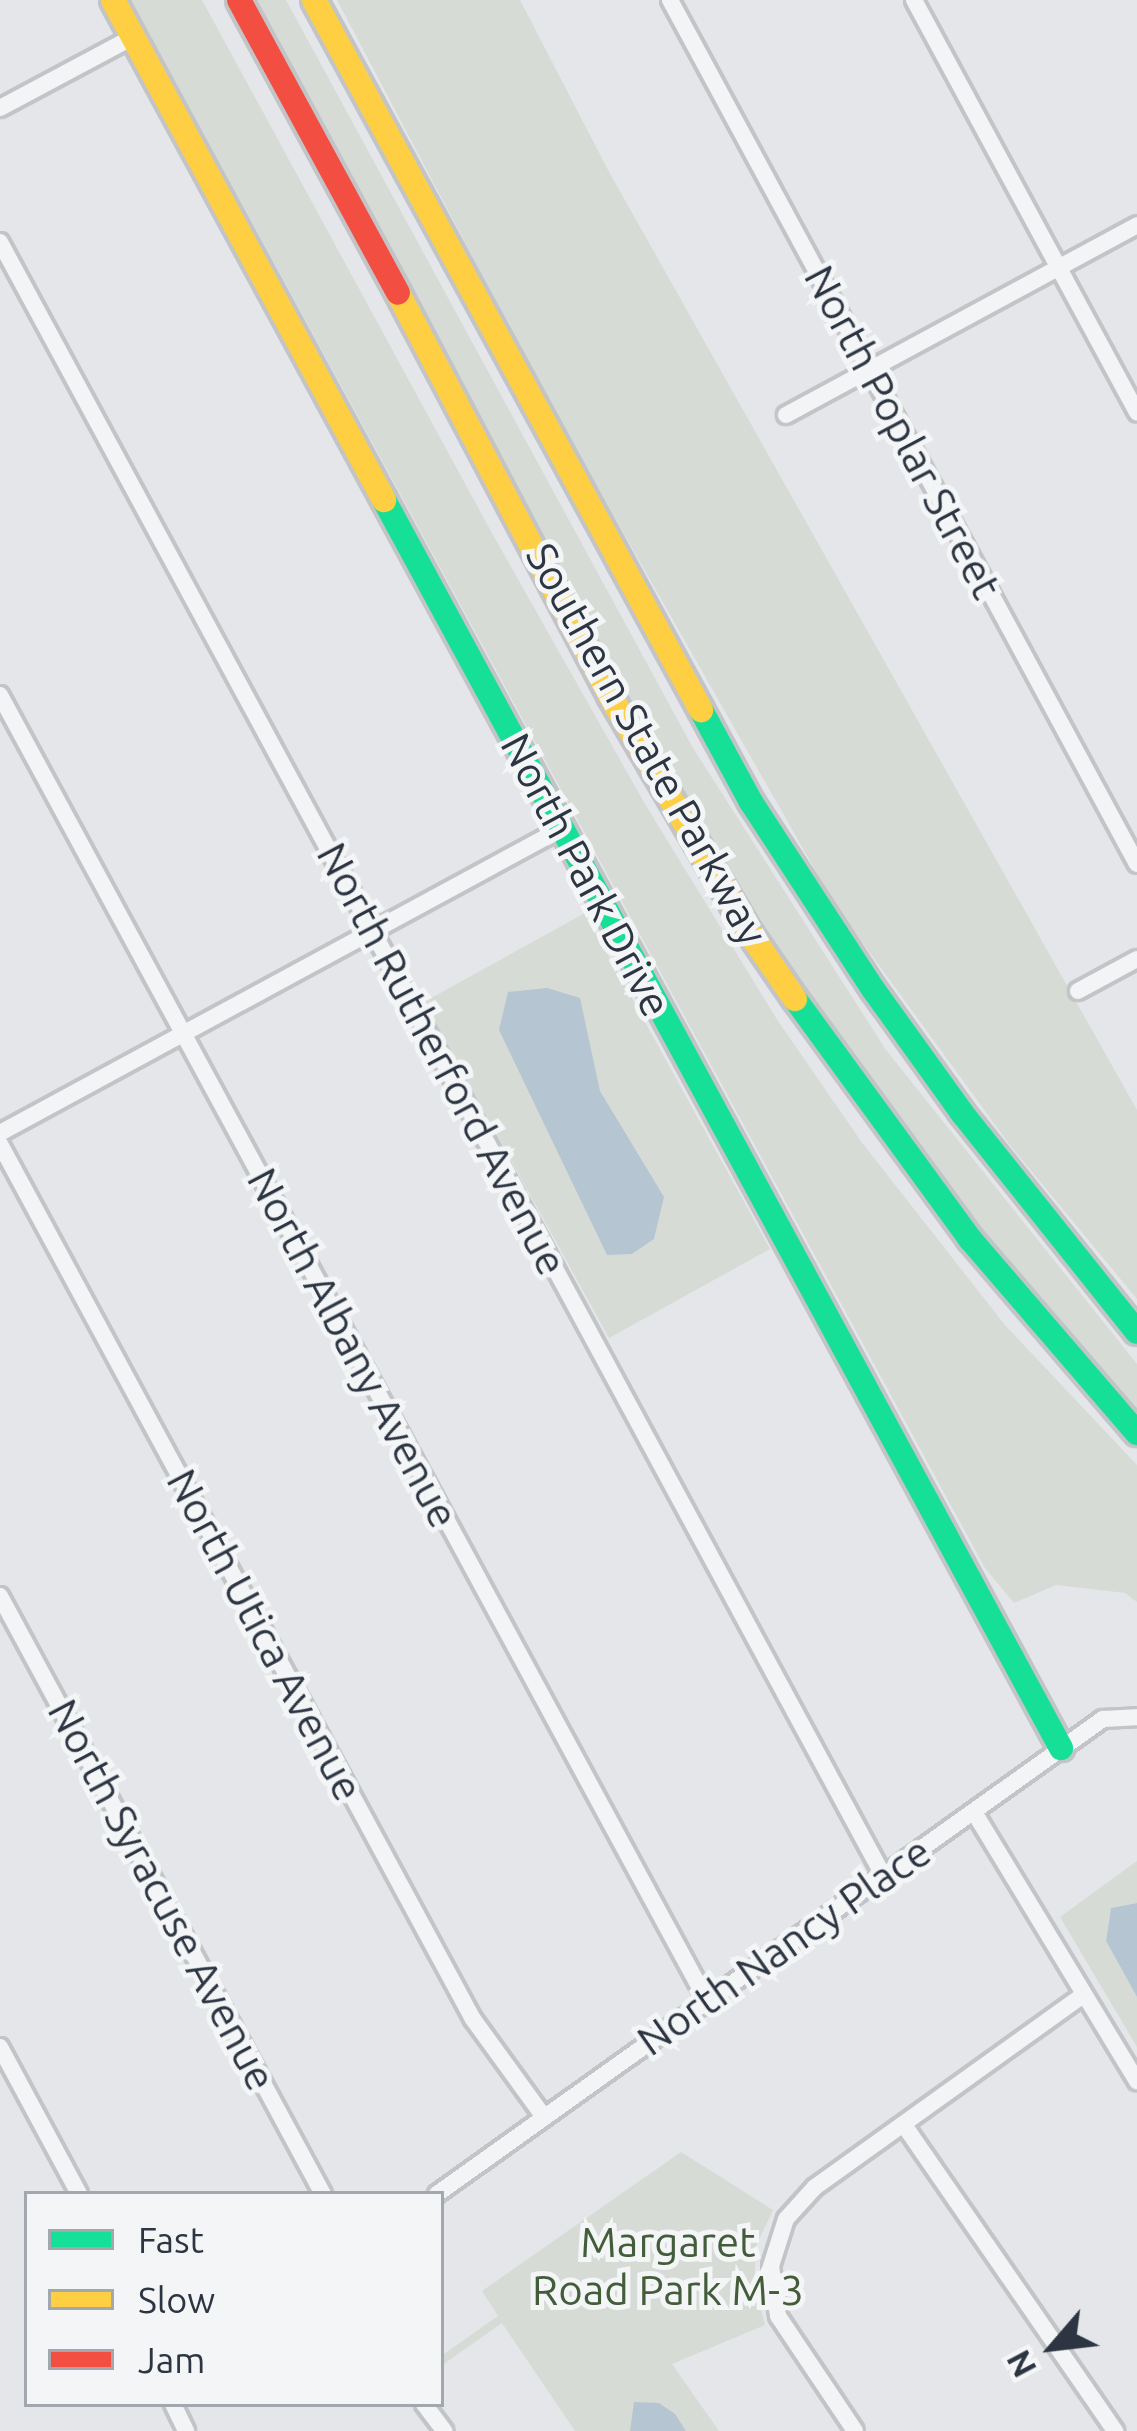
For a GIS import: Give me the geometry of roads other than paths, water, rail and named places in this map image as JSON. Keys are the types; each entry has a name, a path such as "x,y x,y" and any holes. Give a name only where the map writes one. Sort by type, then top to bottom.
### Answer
{"main road":[{"name":"North Park Drive","path":"113,0 1061,1748"},
{"name":"Southern State Parkway","path":"239,0 586,641 611,698 747,929 871,1108 970,1239 1137,1433"},
{"name":"Southern State Parkway","path":"314,0 751,802 873,989 962,1113 1137,1332"}],"street":[{"name":"North Poplar Street","path":"670,0 1137,864"},
{"path":"914,0 1137,413"},
{"path":"0,108 134,38"},
{"path":"786,415 1137,225"},
{"name":"North Rutherford Avenue","path":"0,242 884,1875"},
{"name":"North Albany Avenue","path":"0,695 707,2001"},
{"path":"0,1133 562,829"},
{"path":"1078,991 1137,959"},
{"name":"North Utica Avenue","path":"0,1144 473,2019 544,2117"},
{"name":"North Syracuse Avenue","path":"0,1596 321,2191"},
{"name":"North Nancy Place","path":"441,2191 1061,1748 1112,1714 1137,1718"},
{"path":"974,1812 1137,2081"},
{"path":"855,2431 778,2316 771,2266 778,2236 799,2202 1083,1995"},
{"path":"0,2047 78,2191"},
{"path":"904,2125 1115,2431"}],"water":[{"path":"547,988 580,998 600,1091 664,1197 654,1239 632,1254 607,1255 499,1030 508,992"},
{"path":"1137,1903 1137,1997 1106,1941 1111,1908"},
{"path":"634,2402 659,2403 675,2414 686,2431 630,2431"}],"park label":[{"name":"Margaret Road Park M-3","path":"668,2266"}]}
